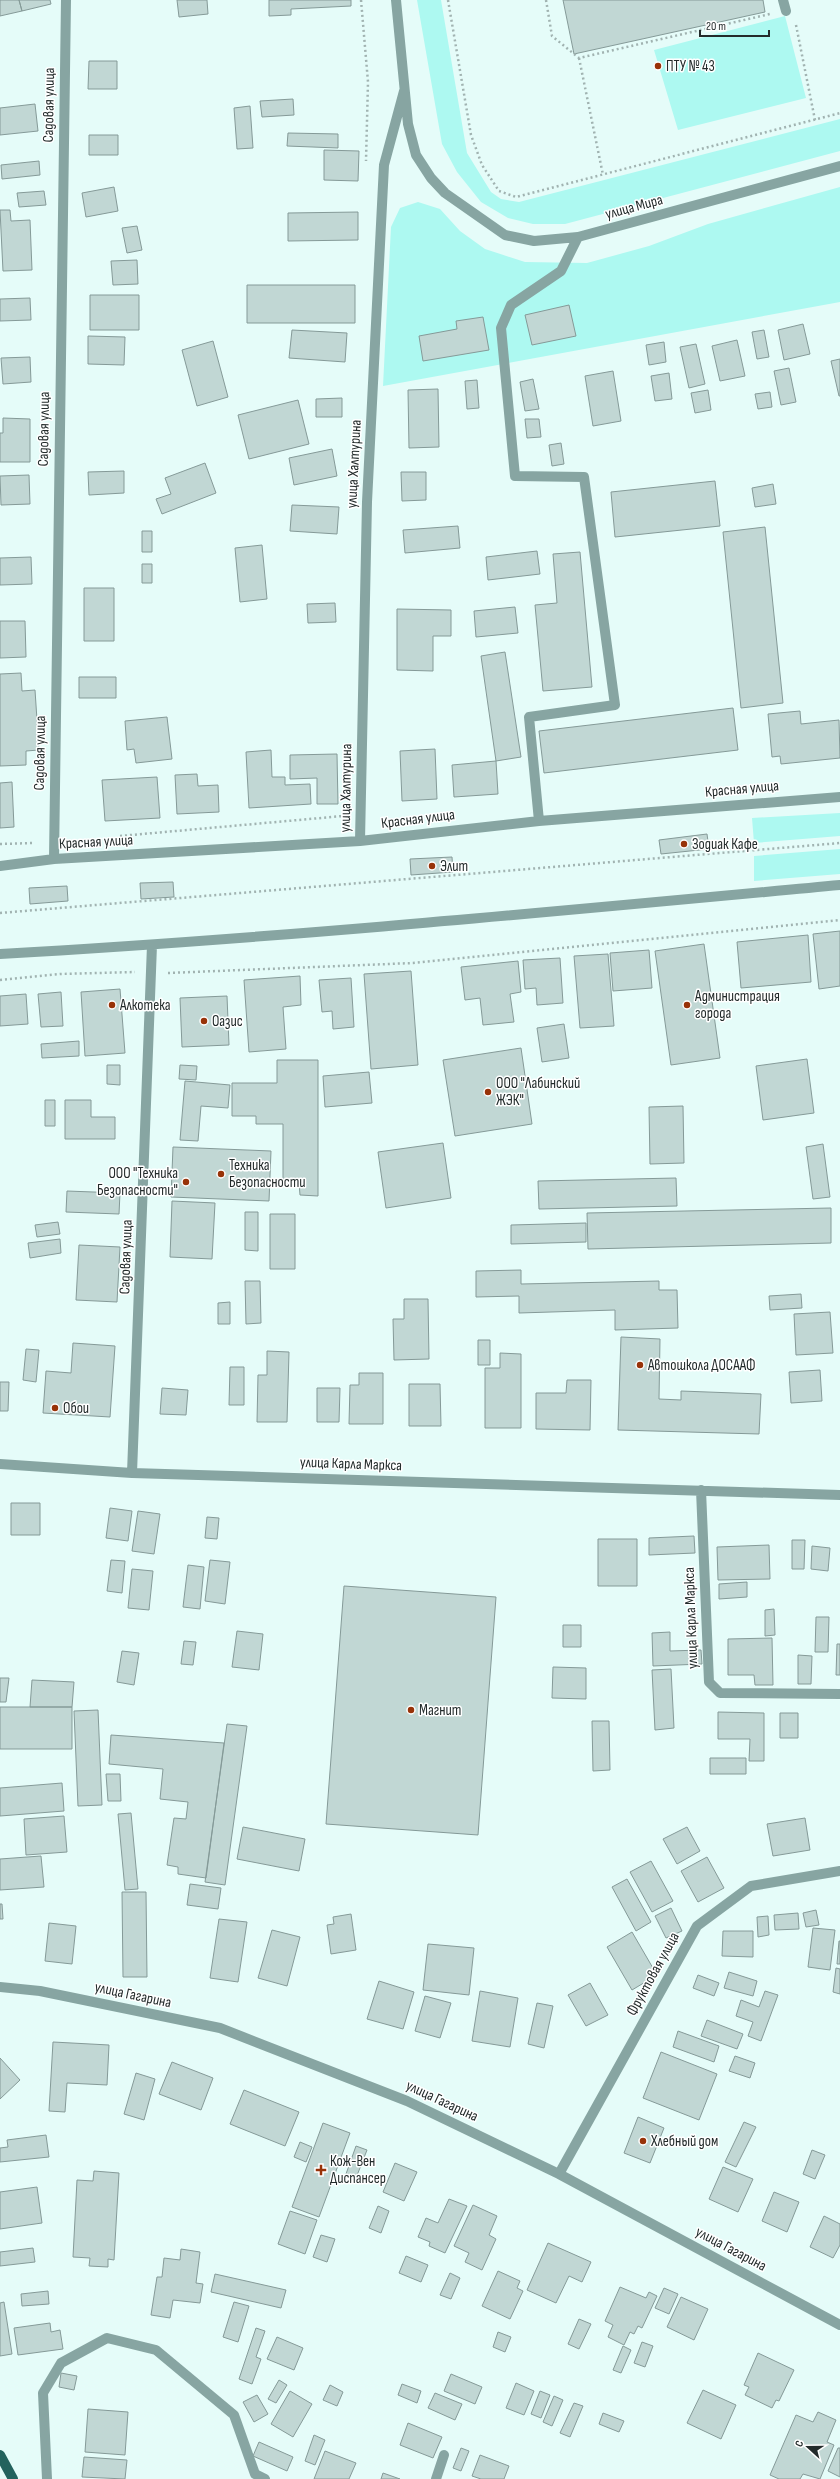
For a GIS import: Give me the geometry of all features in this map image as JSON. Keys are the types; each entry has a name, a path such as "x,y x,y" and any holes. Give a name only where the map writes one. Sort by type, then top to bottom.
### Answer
{"main road":[{"path":"0,2455 13,2479"}],"street":[{"name":"Садовая улица","path":"54,859 53,842 66,0"},
{"name":"улица Халтурина","path":"396,0 408,124 416,155 431,178 445,193"},
{"path":"783,0 786,11"},
{"name":"улица Халтурина","path":"360,841 367,502 384,165 404,91"},
{"name":"улица Мира","path":"445,193 505,235 534,241 578,237 840,166"},
{"path":"539,820 528,717 615,705 584,477 515,476 501,328 511,305 561,271 578,237"},
{"name":"Красная улица","path":"0,866 54,859 360,841 539,820 840,797"},
{"path":"0,954 152,946 374,929 840,885"},
{"name":"Садовая улица","path":"132,1473 152,946"},
{"name":"улица Карла Маркса","path":"0,1464 132,1473 840,1495"},
{"name":"улица Карла Маркса","path":"701,1490 709,1682 720,1693 840,1694"},
{"name":"Фруктовая улица","path":"559,2174 697,1926 751,1886 840,1871"},
{"name":"улица Гагарина","path":"0,1987 40,1991 220,2028 407,2101 559,2174 840,2325"},
{"path":"47,2479 43,2393 61,2363 107,2338 156,2350 234,2416 255,2474 265,2479"},
{"path":"436,2479 444,2455"}],"path":[{"path":"361,0 368,82 366,164"},
{"path":"448,0 471,135 482,166 498,191 516,197 840,114"},
{"path":"546,0 552,36 579,58 603,175"},
{"path":"579,58 786,11 794,16 815,120"},
{"path":"116,837 343,816 343,809"},
{"path":"0,844 53,842"},
{"path":"0,914 840,843"},
{"path":"0,980 134,971 152,974 413,963 840,920"}],"shaded area":[{"path":"417,0 441,0 467,153 491,192 501,199 519,202 840,119 840,151 565,224 533,224 508,218 481,202 457,172 442,144"},
{"path":"785,16 806,98 678,130 654,50"},
{"path":"840,187 840,302 383,386 391,227 400,208 418,202 440,209 460,231 485,249 525,262 587,263 649,246 708,224"},
{"path":"840,813 840,836 754,843 752,818"},
{"path":"840,849 840,874 754,881 754,856"}],"building":[{"path":"0,0 19,0 22,11 0,16"},
{"path":"19,0 50,0 51,4 22,11"},
{"path":"177,0 207,0 208,14 179,17"},
{"path":"269,0 351,0 351,6 291,9 291,15 269,16"},
{"path":"563,0 763,0 765,12 574,54"},
{"path":"89,61 117,61 117,89 88,89"},
{"path":"293,99 294,115 262,117 260,101"},
{"path":"35,104 38,131 0,135 0,108"},
{"path":"250,106 253,148 237,149 234,108"},
{"path":"288,133 338,134 338,148 287,146"},
{"path":"89,135 118,135 118,155 89,155"},
{"path":"324,150 359,151 358,181 324,180"},
{"path":"39,161 40,175 2,179 1,165"},
{"path":"114,187 118,211 86,217 82,193"},
{"path":"44,191 46,205 19,207 17,193"},
{"path":"0,210 10,210 11,221 30,220 32,270 3,271"},
{"path":"358,212 358,240 288,241 288,213"},
{"path":"137,226 142,250 127,253 122,228"},
{"path":"137,260 138,284 113,285 111,261"},
{"path":"247,285 355,285 355,323 247,323"},
{"path":"90,295 139,295 139,330 90,330"},
{"path":"30,298 31,320 0,321 0,299"},
{"path":"569,305 576,336 532,345 525,315"},
{"path":"483,317 489,350 423,361 419,336 457,329 456,321"},
{"path":"803,324 810,354 784,360 778,330"},
{"path":"292,330 347,333 345,362 289,358"},
{"path":"764,330 769,357 757,359 752,332"},
{"path":"88,336 125,337 124,365 88,364"},
{"path":"737,340 745,376 720,381 712,346"},
{"path":"213,341 228,397 197,406 182,350"},
{"path":"664,342 666,362 649,365 646,345"},
{"path":"696,344 705,384 689,388 680,347"},
{"path":"30,357 31,382 3,384 1,358"},
{"path":"840,359 840,396 839,396 831,361"},
{"path":"789,368 796,402 781,405 774,371"},
{"path":"613,371 621,421 593,426 585,376"},
{"path":"669,373 672,399 655,401 651,376"},
{"path":"533,379 539,409 525,411 520,382"},
{"path":"477,380 479,408 467,409 465,381"},
{"path":"438,389 439,447 409,448 408,390"},
{"path":"708,390 711,410 695,413 691,393"},
{"path":"770,392 772,407 758,409 755,394"},
{"path":"342,398 342,417 316,417 316,399"},
{"path":"298,400 309,444 249,459 238,415"},
{"path":"3,418 30,419 30,462 0,462 0,433 3,433"},
{"path":"525,419 539,419 541,437 527,438"},
{"path":"561,443 564,464 552,466 549,445"},
{"path":"332,449 337,476 294,485 289,458"},
{"path":"205,463 216,493 162,514 156,499 171,494 165,478"},
{"path":"124,471 124,493 89,495 88,472"},
{"path":"401,472 426,472 426,500 402,501"},
{"path":"29,475 30,504 1,505 0,476"},
{"path":"715,481 720,526 615,537 611,492"},
{"path":"773,484 776,504 755,507 752,488"},
{"path":"292,505 339,507 337,534 290,531"},
{"path":"458,526 460,548 405,553 403,530"},
{"path":"765,527 783,703 741,708 723,532"},
{"path":"142,531 152,531 152,552 142,552"},
{"path":"262,545 267,599 240,602 235,548"},
{"path":"537,551 540,574 488,580 486,557"},
{"path":"580,552 592,687 543,691 535,605 557,603 553,554"},
{"path":"31,557 32,584 0,585 0,558"},
{"path":"142,564 152,564 152,583 142,583"},
{"path":"84,588 114,588 114,641 84,641"},
{"path":"335,603 336,622 308,623 307,604"},
{"path":"515,607 518,633 476,637 474,611"},
{"path":"397,609 451,610 451,636 433,636 433,671 397,670"},
{"path":"0,621 25,621 26,657 0,658"},
{"path":"505,652 521,757 496,761 481,656"},
{"path":"21,673 22,691 35,690 39,750 26,751 26,765 0,766 0,674"},
{"path":"79,677 116,677 116,698 79,698"},
{"path":"733,708 738,750 544,773 539,731"},
{"path":"800,711 801,724 839,720 840,758 781,764 780,756 772,757 768,714"},
{"path":"167,717 172,759 136,763 134,749 127,750 125,721"},
{"path":"435,749 437,799 402,801 400,751"},
{"path":"271,750 272,777 285,777 285,785 310,784 311,804 249,808 246,752"},
{"path":"337,754 338,804 317,804 317,778 290,779 290,755"},
{"path":"496,761 498,794 454,797 452,765"},
{"path":"197,774 198,786 218,785 219,812 177,814 175,775"},
{"path":"157,777 160,818 105,821 102,780"},
{"path":"12,782 14,827 0,828 0,783"},
{"name":"Зодиак Кафе","path":"707,834 709,849 661,854 659,840"},
{"name":"Элит","path":"452,857 453,872 411,875 410,859"},
{"path":"173,882 174,897 141,899 140,883"},
{"path":"67,886 68,901 30,904 29,888"},
{"path":"840,931 840,986 819,989 813,934"},
{"path":"808,935 811,982 741,988 737,942"},
{"name":"Администрация города","path":"704,944 720,1058 671,1065 655,951"},
{"path":"649,950 652,988 613,991 610,953"},
{"path":"608,954 614,1026 580,1028 574,956"},
{"path":"560,958 563,1003 537,1005 536,988 525,989 523,960"},
{"path":"518,961 521,992 510,994 514,1022 483,1025 480,998 465,1000 461,967"},
{"path":"411,971 418,1065 371,1069 364,974"},
{"path":"300,976 301,1005 283,1007 286,1049 249,1052 244,980"},
{"path":"351,978 354,1027 333,1029 332,1011 322,1012 319,980"},
{"path":"120,989 125,1053 85,1056 81,992"},
{"path":"61,992 63,1026 41,1027 38,994"},
{"path":"26,994 28,1024 0,1026 0,996"},
{"name":"Оазис","path":"227,996 229,1045 182,1047 180,998"},
{"path":"564,1024 569,1058 542,1062 537,1028"},
{"path":"79,1041 79,1056 42,1058 41,1044"},
{"name":"ООО \"Лабинский ЖЭК\"","path":"521,1048 532,1124 455,1136 443,1060"},
{"path":"807,1059 814,1113 763,1120 756,1066"},
{"path":"277,1060 318,1060 318,1196 300,1195 299,1183 283,1183 283,1124 256,1124 256,1116 232,1116 232,1083 277,1083"},
{"path":"107,1065 120,1065 120,1085 107,1084"},
{"path":"180,1065 197,1066 196,1080 179,1079"},
{"path":"369,1072 372,1103 325,1107 323,1076"},
{"path":"185,1081 230,1085 228,1108 201,1106 198,1141 180,1140"},
{"path":"45,1100 55,1100 55,1126 45,1126"},
{"path":"65,1100 91,1100 91,1117 115,1117 115,1139 65,1139"},
{"path":"683,1106 684,1163 650,1164 649,1107"},
{"path":"443,1143 451,1198 386,1208 378,1152"},
{"path":"823,1144 830,1197 813,1199 806,1147"},
{"name":"Техника Безопасности","path":"173,1147 271,1151 269,1201 171,1197"},
{"path":"676,1178 677,1206 539,1209 538,1181"},
{"path":"67,1191 120,1193 119,1214 66,1212"},
{"path":"172,1201 215,1203 212,1259 170,1257"},
{"path":"831,1208 831,1243 588,1249 587,1213"},
{"path":"245,1212 258,1212 258,1251 245,1250"},
{"path":"270,1214 295,1214 295,1269 270,1269"},
{"path":"58,1222 60,1234 37,1237 35,1225"},
{"path":"586,1223 586,1242 511,1244 511,1225"},
{"path":"60,1239 61,1253 30,1258 28,1243"},
{"path":"79,1245 120,1247 117,1302 76,1300"},
{"path":"521,1270 521,1284 659,1281 659,1290 677,1290 678,1328 615,1330 615,1310 519,1313 519,1296 476,1297 476,1271"},
{"path":"245,1281 260,1281 261,1323 246,1324"},
{"path":"801,1294 802,1308 770,1310 769,1296"},
{"path":"404,1299 428,1299 429,1359 394,1360 393,1319 404,1319"},
{"path":"230,1302 230,1324 218,1324 218,1303"},
{"path":"830,1312 833,1353 796,1355 794,1314"},
{"name":"Автошкола ДОСААФ","path":"621,1337 660,1339 659,1399 681,1400 681,1391 761,1394 759,1434 618,1430"},
{"path":"478,1340 490,1340 490,1365 478,1365"},
{"path":"73,1343 115,1346 110,1417 43,1413 46,1371 71,1373"},
{"path":"26,1349 39,1350 36,1382 23,1380"},
{"path":"267,1351 289,1352 287,1422 257,1422 258,1375 267,1375"},
{"path":"500,1353 521,1354 521,1428 485,1428 485,1368 500,1368"},
{"path":"230,1367 244,1367 244,1405 229,1405"},
{"path":"820,1370 822,1401 791,1403 789,1372"},
{"path":"359,1373 383,1373 383,1424 349,1424 350,1385 359,1385"},
{"path":"567,1380 591,1380 590,1430 536,1429 536,1393 566,1393"},
{"path":"0,1382 9,1382 8,1411 0,1411"},
{"path":"409,1384 440,1384 441,1426 409,1426"},
{"path":"162,1388 188,1390 186,1415 160,1414"},
{"path":"317,1388 340,1388 339,1422 317,1422"},
{"path":"11,1503 40,1503 40,1535 11,1535"},
{"path":"110,1508 132,1511 128,1541 106,1538"},
{"path":"138,1511 160,1514 154,1554 132,1551"},
{"path":"207,1517 219,1518 217,1539 205,1538"},
{"path":"694,1536 695,1553 649,1555 649,1538"},
{"path":"598,1539 637,1539 637,1586 598,1586"},
{"path":"792,1540 805,1540 804,1569 792,1569"},
{"path":"769,1545 770,1579 718,1580 717,1547"},
{"path":"812,1546 830,1548 828,1571 811,1569"},
{"path":"111,1560 125,1561 122,1593 107,1591"},
{"path":"210,1560 230,1562 225,1604 205,1601"},
{"path":"188,1565 204,1567 200,1609 183,1607"},
{"path":"132,1569 153,1571 149,1610 128,1608"},
{"path":"747,1582 747,1597 719,1599 719,1584"},
{"name":"Магнит","path":"344,1586 496,1597 478,1835 326,1824"},
{"path":"774,1609 775,1635 765,1636 765,1610"},
{"path":"816,1617 829,1617 828,1652 815,1652"},
{"path":"563,1625 581,1625 581,1647 563,1647"},
{"path":"237,1631 263,1634 259,1670 232,1667"},
{"path":"670,1632 670,1651 701,1650 702,1664 653,1666 652,1633"},
{"path":"772,1638 773,1685 755,1685 754,1675 728,1675 728,1639"},
{"path":"184,1641 196,1642 193,1665 181,1664"},
{"path":"837,1644 840,1644 840,1675 836,1675"},
{"path":"122,1651 139,1653 134,1685 117,1682"},
{"path":"798,1655 812,1656 811,1684 798,1684"},
{"path":"553,1667 586,1668 586,1699 552,1698"},
{"path":"671,1669 674,1728 655,1730 652,1670"},
{"path":"0,1678 9,1678 6,1702 0,1702"},
{"path":"32,1680 74,1682 72,1707 30,1707"},
{"path":"0,1707 72,1707 72,1749 0,1749"},
{"path":"98,1710 102,1805 78,1806 74,1711"},
{"path":"718,1712 764,1713 764,1761 749,1761 750,1739 718,1739"},
{"path":"780,1713 798,1713 798,1738 780,1738"},
{"path":"592,1721 609,1721 610,1770 593,1771"},
{"path":"227,1724 247,1726 225,1885 205,1882"},
{"path":"111,1735 224,1743 206,1878 178,1874 178,1867 167,1865 174,1818 186,1819 188,1802 160,1799 163,1769 109,1764"},
{"path":"710,1758 746,1758 746,1774 710,1774"},
{"path":"106,1774 120,1774 121,1801 108,1801"},
{"path":"62,1783 64,1811 0,1816 0,1788"},
{"path":"131,1813 138,1889 125,1890 118,1814"},
{"path":"64,1816 67,1852 26,1855 24,1819"},
{"path":"805,1818 810,1850 773,1856 767,1824"},
{"path":"243,1827 305,1839 299,1871 237,1859"},
{"path":"687,1827 700,1851 677,1864 663,1839"},
{"path":"41,1856 44,1887 0,1890 0,1859"},
{"path":"707,1857 724,1888 698,1902 681,1871"},
{"path":"651,1861 673,1901 652,1912 630,1872"},
{"path":"627,1879 651,1922 636,1931 612,1887"},
{"path":"190,1884 221,1888 218,1909 187,1905"},
{"path":"122,1892 146,1892 147,1977 123,1977"},
{"path":"0,1904 2,1904 3,1919 0,1919"},
{"path":"671,1908 682,1931 666,1938 655,1916"},
{"path":"816,1910 819,1925 806,1927 803,1913"},
{"path":"798,1913 799,1929 775,1930 774,1915"},
{"path":"351,1914 356,1950 331,1954 327,1925 334,1924 333,1917"},
{"path":"768,1916 769,1935 758,1937 757,1917"},
{"path":"219,1919 247,1922 238,1982 210,1978"},
{"path":"49,1923 76,1926 72,1964 45,1961"},
{"path":"813,1928 835,1930 830,1970 808,1967"},
{"path":"272,1930 300,1937 287,1986 258,1978"},
{"path":"723,1931 753,1931 753,1957 722,1956"},
{"path":"632,1932 657,1975 632,1990 607,1947"},
{"path":"839,1941 840,1964 837,1964"},
{"path":"428,1944 474,1948 469,1995 423,1990"},
{"path":"836,1968 840,1969 840,1994 833,1992"},
{"path":"729,1972 757,1981 753,1996 724,1988"},
{"path":"698,1975 719,1983 714,1996 693,1988"},
{"path":"379,1981 414,1992 403,2029 367,2019"},
{"path":"590,1983 608,2015 586,2026 568,1995"},
{"path":"480,1991 518,1998 510,2047 472,2041"},
{"path":"765,1991 778,1995 761,2041 748,2036 753,2022 736,2016 741,2000 759,2007"},
{"path":"425,1996 451,2003 440,2038 415,2031"},
{"path":"537,2003 553,2006 544,2048 528,2044"},
{"path":"707,2020 743,2034 737,2049 701,2036"},
{"path":"678,2031 719,2046 714,2062 673,2047"},
{"path":"53,2042 109,2045 107,2085 67,2083 65,2112 49,2111"},
{"path":"661,2052 717,2074 699,2120 643,2098"},
{"path":"735,2056 755,2063 750,2078 729,2071"},
{"path":"0,2058 20,2080 0,2099"},
{"path":"172,2062 213,2078 201,2110 159,2094"},
{"path":"136,2073 155,2079 144,2120 124,2114"},
{"path":"244,2090 299,2112 285,2146 230,2124"},
{"path":"638,2117 664,2128 650,2163 624,2153"},
{"path":"744,2122 756,2127 736,2167 725,2162"},
{"name":"Кож-Вен Диспансер","path":"323,2123 350,2133 319,2217 292,2207"},
{"path":"46,2135 49,2157 0,2162 0,2148 8,2147 7,2140"},
{"path":"300,2142 312,2147 306,2162 294,2157"},
{"path":"356,2146 367,2150 356,2178 346,2174"},
{"path":"812,2150 825,2155 815,2179 803,2174"},
{"path":"395,2163 417,2172 404,2201 383,2192"},
{"path":"723,2167 753,2179 738,2212 709,2199"},
{"path":"94,2171 119,2173 114,2260 108,2259 108,2267 89,2266 90,2258 73,2257 77,2180 93,2181"},
{"path":"37,2187 42,2223 0,2229 0,2192"},
{"path":"774,2192 799,2202 787,2232 762,2221"},
{"path":"449,2199 467,2206 445,2253 429,2246 430,2242 418,2237 426,2218 438,2223"},
{"path":"473,2205 497,2216 489,2235 496,2239 482,2270 465,2262 469,2253 454,2246"},
{"path":"378,2206 389,2211 381,2233 369,2228"},
{"path":"290,2211 317,2220 305,2254 278,2244"},
{"path":"824,2216 840,2224 840,2245 833,2258 810,2247"},
{"path":"321,2235 335,2239 327,2262 313,2257"},
{"path":"548,2243 591,2262 582,2282 569,2276 556,2303 527,2290"},
{"path":"33,2248 35,2262 0,2266 0,2252"},
{"path":"181,2249 200,2252 196,2283 203,2284 200,2303 173,2300 170,2318 151,2315 157,2277 162,2277 164,2258 180,2260"},
{"path":"406,2256 428,2265 421,2282 399,2273"},
{"path":"498,2271 520,2281 517,2288 523,2291 510,2319 482,2306"},
{"path":"450,2273 460,2278 451,2299 440,2295"},
{"path":"215,2274 286,2290 281,2308 211,2292"},
{"path":"620,2287 646,2298 649,2292 657,2296 642,2328 638,2326 634,2334 630,2332 624,2345 608,2337 613,2325 605,2321"},
{"path":"664,2288 678,2294 669,2314 655,2308"},
{"path":"48,2291 49,2304 22,2306 21,2294"},
{"path":"681,2297 708,2309 694,2340 667,2327"},
{"path":"4,2302 12,2354 0,2356 0,2303"},
{"path":"234,2302 249,2306 238,2342 223,2337"},
{"path":"579,2319 591,2324 579,2349 568,2344"},
{"path":"50,2323 51,2332 60,2330 63,2349 18,2355 14,2328"},
{"path":"256,2328 265,2331 256,2357 261,2359 252,2384 239,2379"},
{"path":"498,2332 511,2337 505,2352 493,2347"},
{"path":"277,2337 303,2348 294,2370 267,2359"},
{"path":"642,2342 653,2346 645,2367 634,2363"},
{"path":"623,2346 631,2350 621,2373 613,2370"},
{"path":"758,2353 794,2370 779,2401 776,2400 772,2408 745,2395 749,2387 744,2385"},
{"path":"61,2373 77,2376 74,2390 59,2387"},
{"path":"451,2374 482,2387 475,2404 444,2391"},
{"path":"279,2380 287,2385 276,2403 268,2399"},
{"path":"516,2383 534,2391 524,2415 506,2408"},
{"path":"402,2384 421,2391 417,2403 398,2395"},
{"path":"330,2385 343,2392 337,2406 323,2400"},
{"path":"703,2390 736,2405 721,2439 687,2423"},
{"path":"290,2391 312,2404 293,2437 271,2424"},
{"path":"540,2391 550,2395 541,2418 531,2414"},
{"path":"435,2393 462,2404 455,2420 428,2408"},
{"path":"257,2395 268,2414 254,2422 243,2402"},
{"path":"554,2396 563,2400 552,2426 543,2422"},
{"path":"574,2403 583,2406 570,2437 560,2433"},
{"path":"88,2409 128,2412 125,2455 85,2452"},
{"path":"818,2412 836,2420 827,2442 834,2445 820,2479 803,2474 800,2479 779,2479 770,2475 796,2415 813,2422"},
{"path":"603,2413 624,2421 619,2432 599,2424"},
{"path":"408,2423 442,2437 433,2458 400,2445"},
{"path":"314,2435 325,2440 315,2465 305,2461"},
{"path":"259,2442 293,2457 287,2471 253,2456"},
{"path":"461,2448 469,2451 461,2471 453,2468"},
{"path":"838,2448 840,2448 840,2477 828,2471"},
{"path":"325,2451 356,2463 349,2479 314,2479"},
{"path":"480,2455 509,2466 504,2479 481,2479 472,2476"},
{"path":"84,2457 127,2460 125,2479 82,2477"},
{"path":"383,2473 400,2479 381,2479"}],"place":[{"name":"ПТУ № 43","path":"658,66"},
{"name":"Зодиак Кафе","path":"684,844"},
{"name":"Элит","path":"432,866"},
{"name":"Алкотека","path":"112,1005"},
{"name":"Администрация города","path":"687,1005"},
{"name":"Оазис","path":"204,1021"},
{"name":"ООО \"Лабинский ЖЭК\"","path":"488,1092"},
{"name":"Техника Безопасности","path":"221,1174"},
{"name":"ООО \"Техника Безопасности\"","path":"186,1182"},
{"name":"Автошкола ДОСААФ","path":"640,1365"},
{"name":"Обои","path":"55,1408"},
{"name":"Магнит","path":"411,1710"},
{"name":"Хлебный дом","path":"643,2141"},
{"name":"Кож-Вен Диспансер","path":"321,2170"}]}
